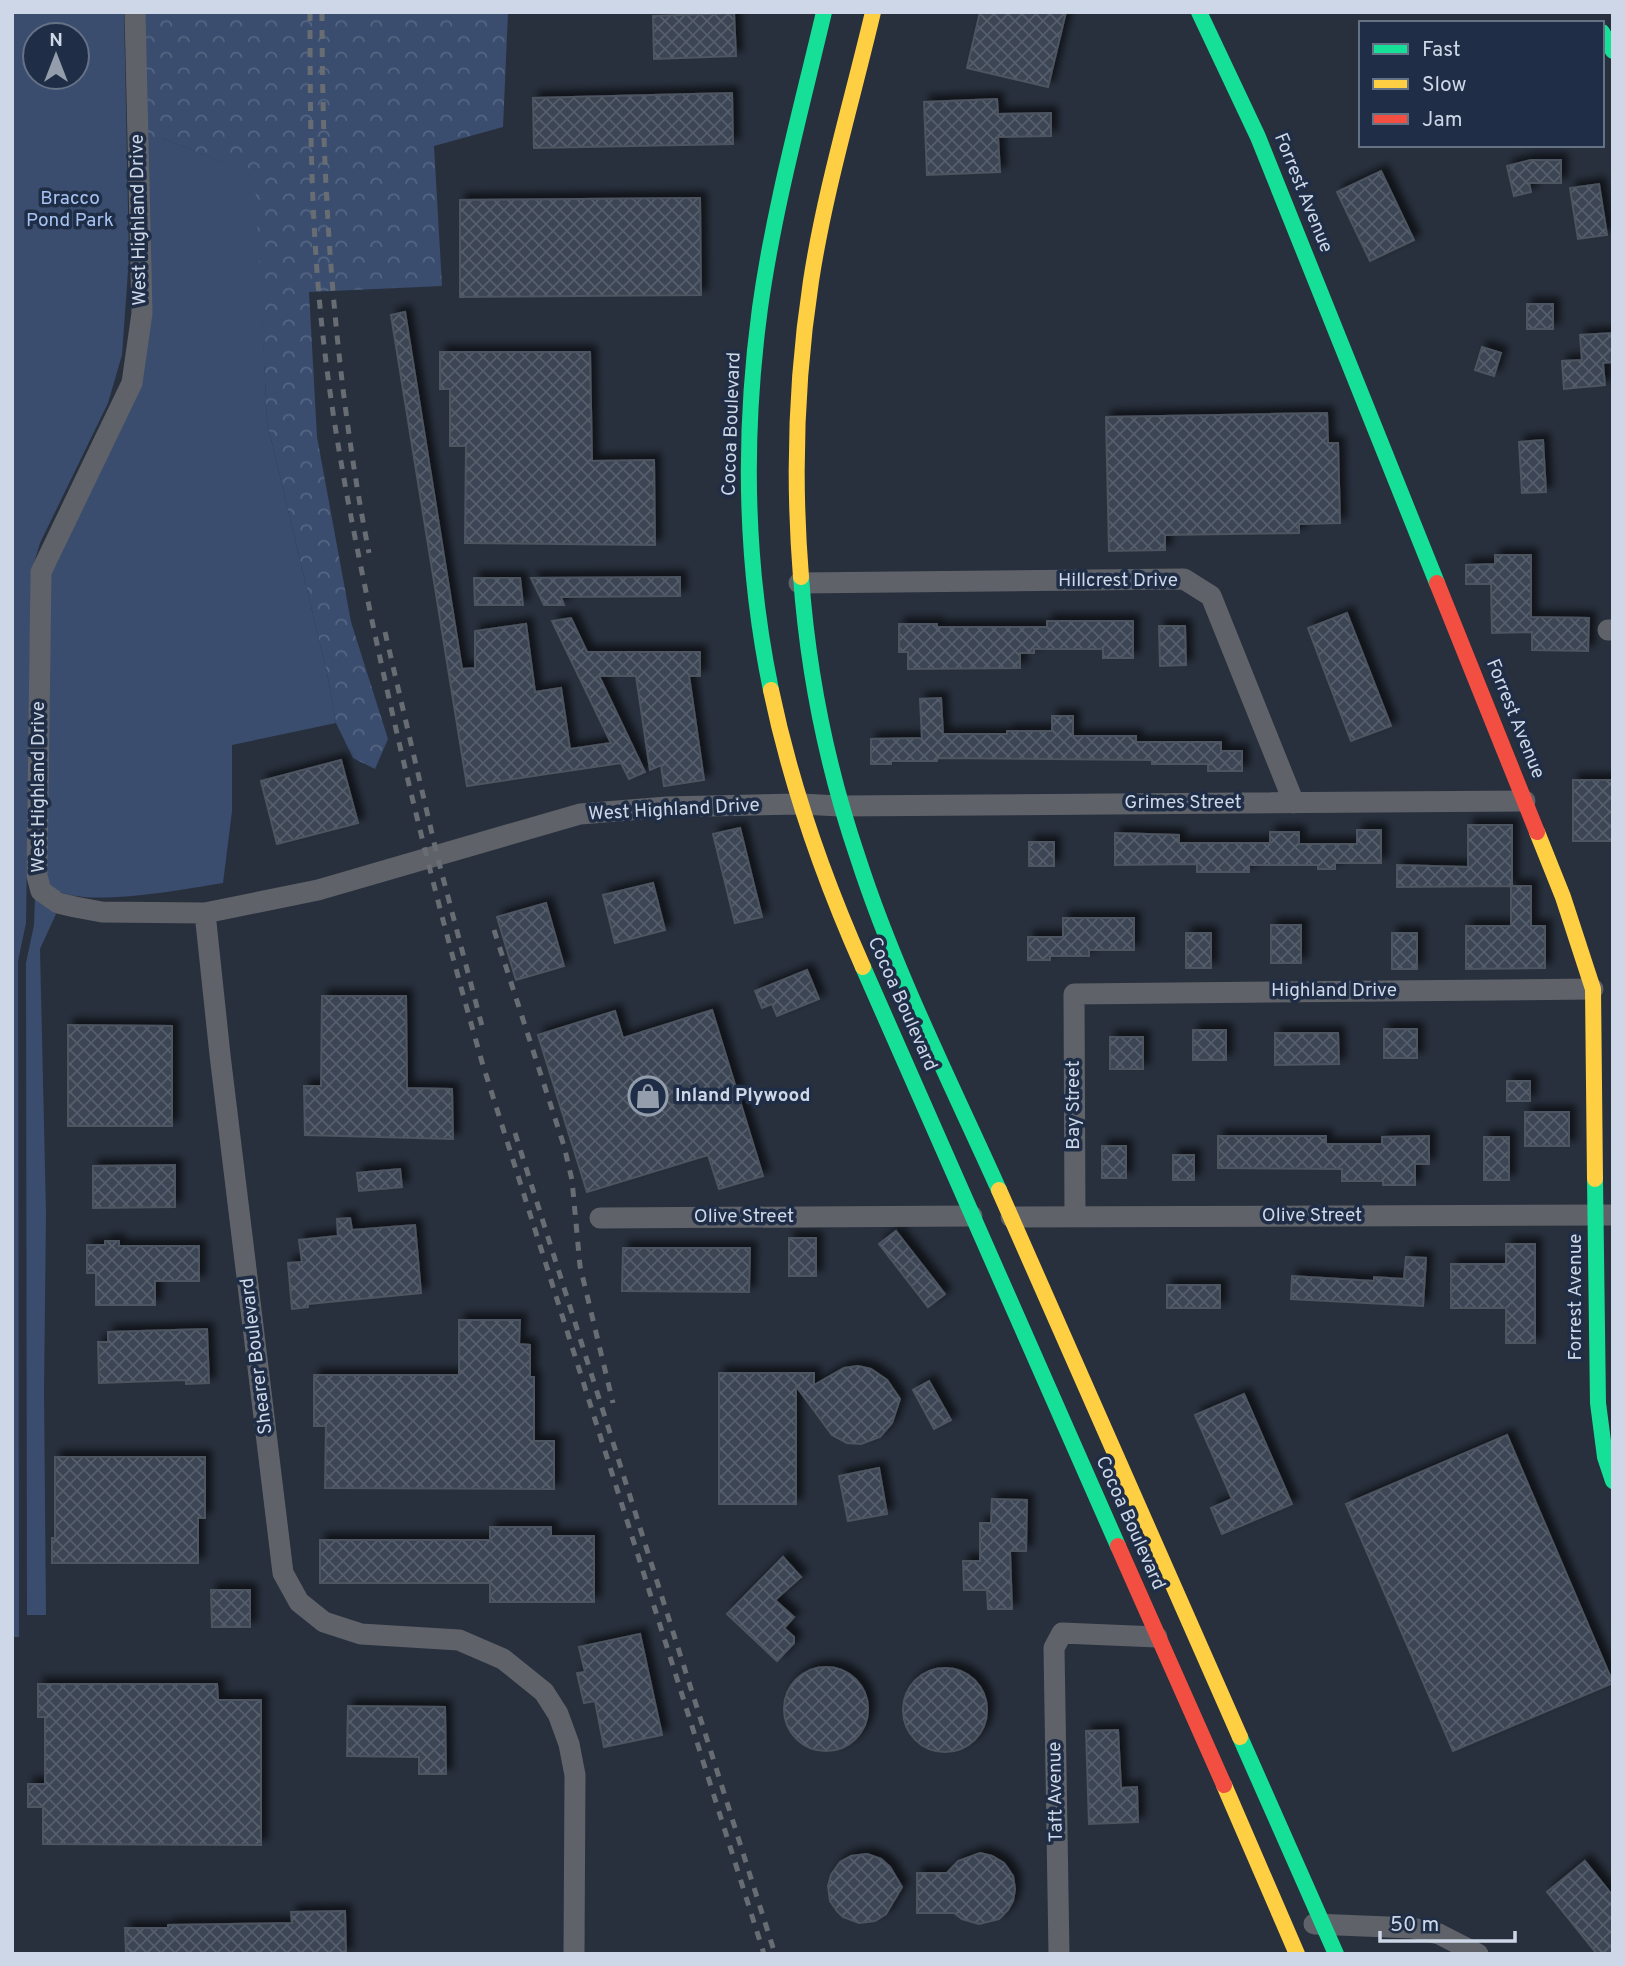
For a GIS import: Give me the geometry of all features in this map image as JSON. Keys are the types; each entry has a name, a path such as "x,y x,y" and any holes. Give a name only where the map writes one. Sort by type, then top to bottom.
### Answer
{"main road":[{"name":"Cocoa Boulevard","path":"824,12 772,234 755,347 748,461 753,566 761,639 781,736 800,804 836,905 1297,1954"},
{"name":"Cocoa Boulevard","path":"873,12 832,150 804,331 795,453 795,526 799,583 815,694 840,806 865,882 887,937 1336,1954"},
{"name":"Forrest Avenue","path":"1199,12 1258,137 1563,897 1593,989 1604,1034 1605,1215 1598,1403 1605,1457 1613,1481"},
{"path":"1604,35 1613,51"},
{"path":"783,193 796,212"},
{"path":"783,414 795,453"},
{"path":"889,1027 921,1061 959,1144"},
{"path":"988,1201 996,1211 1011,1217"},
{"path":"972,1216 990,1223 1005,1236 1076,1395 1111,1446"}],"street":[{"name":"West Highland Drive","path":"135,12 142,313 132,383 41,572 37,876 41,891 58,903 102,912 205,913 318,890 580,814 667,807 800,804 840,806"},
{"name":"Hillcrest Drive","path":"799,583 1184,579 1211,596 1294,803"},
{"name":"Grimes Street","path":"840,806 1525,801"},
{"name":"Shearer Boulevard","path":"205,913 283,1573 299,1602 324,1622 361,1634 459,1640 503,1659 544,1692 558,1714 569,1744 575,1776 574,1954"},
{"name":"Highland Drive","path":"1074,993 1593,989"},
{"name":"Bay Street","path":"1074,993 1075,1217"},
{"name":"Olive Street","path":"1011,1217 1605,1215"},
{"name":"Olive Street","path":"600,1218 972,1216"},
{"name":"Taft Avenue","path":"1059,1954 1054,1647 1062,1633 1157,1637"},
{"path":"1283,1919 1322,1925 1412,1928 1439,1934 1478,1954"}],"green space":[{"name":"Bracco Pond Park","path":"12,12 124,12 129,257 122,355 108,403 40,543 31,573 26,923 18,961 19,1637 12,1637"},
{"path":"144,12 508,12 503,127 434,146 442,286 309,292 317,437 351,622 388,739 375,769 353,758 336,723 327,673 267,422 256,195 237,168 162,138 147,138"},
{"path":"147,138 162,138 238,168 257,195 267,422 327,673 336,723 232,745 232,811 223,883 132,896 82,897 62,893 50,885 46,875 50,574 141,385"},
{"path":"35,897 56,914 40,949 46,1213 46,1615 27,1615 26,963 34,925"}],"building":[{"path":"980,12 1066,12 1048,87 967,68"},
{"path":"734,13 736,56 654,59 653,16"},
{"path":"732,93 733,144 534,148 533,98"},
{"path":"997,99 998,114 1051,113 1051,136 998,137 1000,172 927,175 924,102"},
{"path":"1531,160 1561,160 1561,183 1529,183 1531,192 1514,196 1507,166"},
{"path":"1381,171 1414,240 1370,261 1337,192"},
{"path":"1599,184 1607,235 1578,239 1570,188"},
{"path":"700,198 701,295 460,297 460,200"},
{"path":"1527,304 1553,304 1553,329 1527,329"},
{"path":"405,312 462,669 475,668 475,631 526,624 535,692 561,688 570,749 611,743 552,621 571,618 587,652 700,652 700,676 689,676 704,780 664,786 661,765 650,770 636,676 599,676 645,772 629,779 621,763 467,786 391,315"},
{"path":"1613,333 1613,362 1603,363 1605,385 1564,389 1562,361 1582,360 1580,335"},
{"path":"1482,347 1501,353 1494,376 1475,370"},
{"path":"440,352 590,352 592,461 654,460 655,545 465,543 466,446 450,446 450,389 440,389"},
{"path":"1327,413 1328,443 1338,443 1340,523 1299,524 1299,533 1165,535 1165,550 1109,551 1106,417"},
{"path":"1543,440 1546,492 1522,493 1519,442"},
{"path":"1495,555 1531,555 1531,617 1589,618 1588,651 1532,650 1532,632 1492,633 1491,584 1466,584 1466,565 1495,564"},
{"path":"680,577 680,596 561,597 564,605 544,605 531,578"},
{"path":"474,578 520,578 523,605 475,605"},
{"path":"1347,613 1391,726 1351,741 1308,628"},
{"path":"1047,621 1133,621 1133,658 1103,658 1103,649 1034,649 1034,653 1020,653 1020,668 908,669 908,652 899,652 899,624 937,624 937,627 1047,627"},
{"path":"1159,626 1185,626 1186,665 1160,666"},
{"path":"941,698 943,734 1052,731 1052,716 1073,716 1073,736 1136,736 1136,742 1221,742 1221,751 1242,751 1242,771 1208,771 1208,764 1152,764 1152,760 937,758 937,761 871,764 871,739 922,738 920,699"},
{"path":"341,760 358,823 277,844 261,781"},
{"path":"1573,780 1613,780 1613,841 1573,841"},
{"path":"1468,825 1512,825 1512,886 1531,886 1531,926 1545,926 1545,968 1466,969 1466,926 1511,926 1511,886 1397,887 1397,865 1468,867"},
{"path":"740,828 762,917 735,923 713,834"},
{"path":"1357,830 1381,830 1381,863 1335,863 1335,869 1318,869 1318,865 1249,865 1249,872 1197,872 1197,864 1115,865 1115,833 1179,835 1179,843 1270,843 1270,832 1299,832 1299,844 1357,844"},
{"path":"1029,842 1054,842 1054,866 1029,866"},
{"path":"653,883 665,930 615,943 603,895"},
{"path":"546,903 564,966 516,980 497,917"},
{"path":"1063,918 1134,918 1134,950 1089,950 1089,956 1050,956 1050,960 1028,960 1028,937 1063,937"},
{"path":"1271,925 1301,925 1301,963 1271,963"},
{"path":"1186,933 1211,933 1211,968 1186,968"},
{"path":"1392,933 1417,933 1417,969 1392,969"},
{"path":"807,970 819,999 777,1016 772,1004 762,1008 755,991"},
{"path":"322,996 406,996 407,1088 452,1089 453,1139 305,1135 304,1086 321,1086"},
{"name":"Inland Plywood","path":"712,1010 763,1176 719,1189 708,1155 587,1192 538,1035 615,1011 623,1038"},
{"path":"68,1025 172,1026 172,1126 68,1126"},
{"path":"1384,1029 1417,1029 1417,1058 1384,1058"},
{"path":"1193,1030 1226,1030 1226,1060 1193,1060"},
{"path":"1275,1033 1338,1033 1339,1064 1275,1065"},
{"path":"1110,1037 1143,1037 1143,1069 1110,1069"},
{"path":"1507,1081 1530,1081 1530,1101 1507,1101"},
{"path":"1525,1112 1569,1112 1569,1146 1525,1146"},
{"path":"1218,1136 1326,1136 1326,1144 1382,1144 1382,1137 1429,1136 1429,1164 1415,1164 1415,1185 1383,1185 1383,1181 1342,1181 1342,1169 1218,1168"},
{"path":"1484,1137 1509,1137 1509,1180 1484,1180"},
{"path":"1102,1146 1126,1146 1126,1178 1102,1178"},
{"path":"1173,1155 1194,1155 1194,1180 1173,1180"},
{"path":"175,1165 175,1207 93,1208 93,1166"},
{"path":"400,1169 402,1187 359,1191 357,1173"},
{"path":"350,1218 352,1230 415,1225 421,1293 308,1304 308,1307 292,1309 288,1263 302,1262 299,1240 338,1236 337,1219"},
{"path":"896,1231 945,1294 928,1307 879,1244"},
{"path":"789,1238 816,1238 816,1276 789,1276"},
{"path":"105,1241 119,1241 119,1246 199,1246 199,1281 155,1281 155,1305 96,1305 96,1273 87,1273 87,1245 105,1245"},
{"path":"1506,1244 1535,1244 1535,1343 1506,1343 1506,1308 1451,1308 1451,1264 1506,1264"},
{"path":"623,1248 750,1248 749,1292 622,1291"},
{"path":"1406,1257 1426,1258 1423,1306 1291,1299 1292,1276 1374,1281 1374,1277 1404,1279"},
{"path":"1167,1285 1220,1285 1220,1308 1167,1308"},
{"path":"459,1320 520,1320 519,1344 530,1345 530,1377 534,1377 534,1441 554,1441 554,1489 325,1488 326,1426 314,1426 314,1375 459,1375"},
{"path":"207,1329 209,1383 186,1384 186,1380 99,1383 98,1342 108,1342 108,1332"},
{"path":"858,1366 871,1369 887,1380 900,1399 892,1423 880,1437 861,1444 847,1443 832,1435 796,1386 796,1504 719,1504 719,1373 814,1373 814,1385 844,1368"},
{"path":"929,1381 951,1420 934,1429 913,1390"},
{"path":"1244,1394 1292,1504 1222,1534 1211,1508 1232,1499 1195,1415"},
{"path":"1507,1435 1613,1683 1453,1751 1346,1504"},
{"path":"55,1457 205,1457 205,1518 198,1518 198,1563 52,1563 52,1538 55,1538"},
{"path":"879,1468 887,1514 848,1521 839,1476"},
{"path":"992,1499 1027,1500 1026,1551 1010,1551 1012,1609 988,1609 987,1590 964,1590 963,1561 980,1561 980,1523 991,1523"},
{"path":"490,1527 551,1527 551,1536 594,1536 594,1602 490,1602 490,1583 320,1583 320,1540 490,1540"},
{"path":"783,1557 801,1577 775,1600 794,1617 784,1628 794,1637 794,1643 777,1661 727,1614"},
{"path":"211,1590 250,1590 250,1627 212,1627"},
{"path":"640,1634 662,1735 604,1747 595,1701 584,1703 577,1673 585,1672 579,1647"},
{"path":"826,1667 842,1670 856,1679 865,1693 868,1709 865,1725 856,1739 842,1748 826,1751 810,1748 796,1739 787,1725 784,1709 787,1693 796,1679 810,1670"},
{"path":"945,1668 961,1671 975,1680 984,1694 987,1710 984,1726 975,1740 961,1749 945,1752 929,1749 915,1740 906,1726 903,1710 906,1694 915,1680 929,1671"},
{"path":"38,1684 217,1684 218,1700 261,1700 261,1845 43,1844 43,1807 28,1807 28,1784 45,1784 45,1717 38,1717"},
{"path":"348,1706 445,1707 446,1774 419,1774 419,1757 347,1756"},
{"path":"1118,1730 1121,1788 1137,1787 1138,1822 1089,1824 1086,1731"},
{"path":"980,1853 1004,1863 1013,1876 1013,1901 999,1919 979,1924 962,1919 954,1913 917,1913 917,1873 947,1873 958,1861"},
{"path":"867,1854 881,1859 890,1867 902,1887 886,1914 875,1921 859,1923 843,1917 837,1911 830,1901 828,1886 831,1875 840,1862 851,1856"},
{"path":"1585,1861 1613,1896 1613,1954 1597,1954 1547,1892"},
{"path":"345,1911 346,1954 126,1954 125,1928 292,1923 291,1912"}],"railway":[{"path":"310,12 314,220 324,345 352,523 398,739 482,1062 764,1954"},
{"path":"322,12 324,148 332,284 347,419 369,553"},
{"path":"385,632 437,855 482,1026"},
{"path":"494,930 564,1146 572,1180 580,1266 613,1403"},
{"path":"515,1133 775,1954"}],"traffic: fast":[{"path":"771,690 762,643 752,547 749,499 751,403 760,308 773,233 824,12"},
{"path":"1199,12 1258,137 1437,583"},
{"path":"1604,35 1613,51"},
{"path":"801,577 808,648 820,719 847,824 873,901 906,984 999,1190"},
{"path":"863,967 1118,1546"},
{"path":"1595,1179 1598,1403 1605,1457 1613,1481"},
{"path":"1240,1737 1336,1954"}],"traffic: slow":[{"path":"801,577 797,429 806,318 824,213 873,12"},
{"path":"771,690 788,761 810,831 863,967"},
{"path":"1537,832 1563,897 1593,989 1595,1179"},
{"path":"999,1190 1240,1737"},
{"path":"1224,1785 1297,1954"}],"traffic: jam":[{"path":"1437,583 1537,832"},
{"path":"1118,1546 1224,1785"}],"place":[{"name":"Inland Plywood","path":"648,1096"}]}
